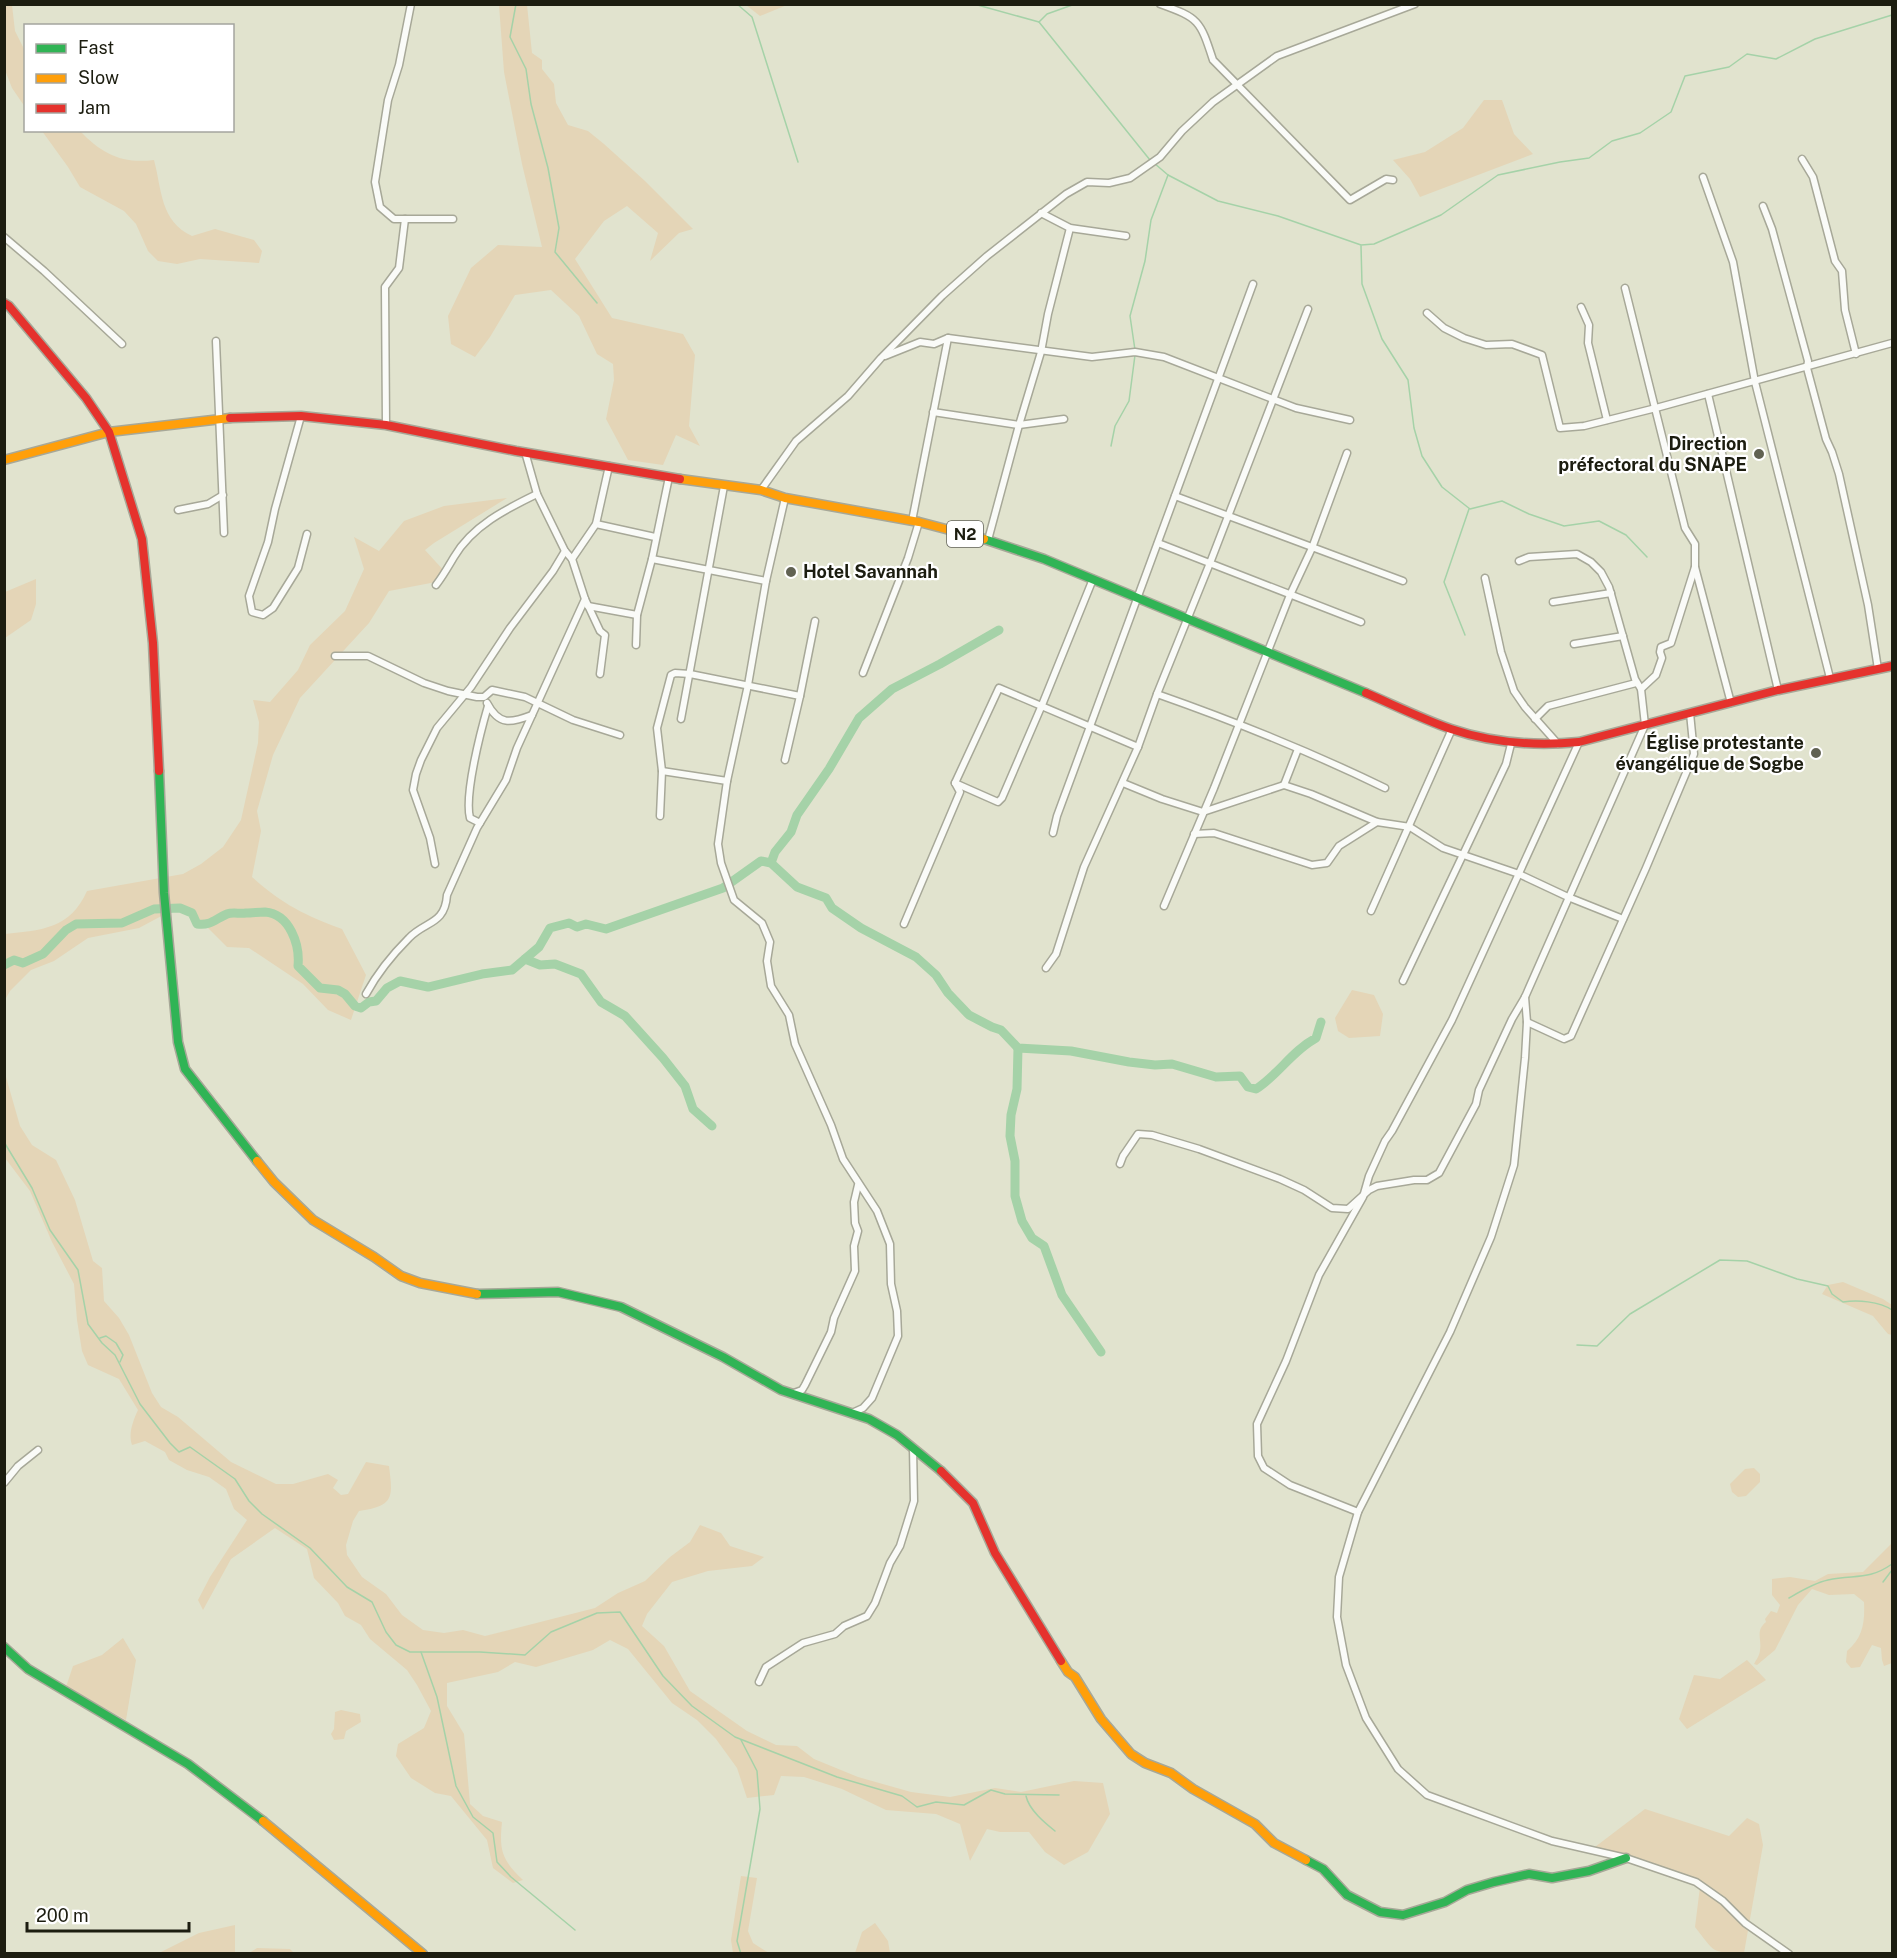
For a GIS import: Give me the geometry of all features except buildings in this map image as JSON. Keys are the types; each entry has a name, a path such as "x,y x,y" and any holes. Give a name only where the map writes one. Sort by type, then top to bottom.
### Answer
{"main road":[{"path":"4,303 9,306 86,398 109,432 142,539 153,643 166,909 178,1042 185,1068 274,1182 313,1220 374,1257 400,1276 420,1283 480,1295 558,1292 621,1307 723,1357 781,1390 870,1419 897,1435 946,1475 973,1503 995,1553 1068,1672 1075,1677 1101,1719 1131,1754 1144,1763 1171,1773 1192,1790 1256,1824 1274,1843 1323,1869 1347,1895 1380,1912 1403,1915 1445,1902 1467,1890 1494,1882 1529,1874 1552,1878 1589,1871 1626,1858"},
{"name":"N2","path":"4,460 109,432 219,418 301,416 386,425 724,486 761,490 785,498 915,521 988,540 1044,559 1452,729 1511,744 1558,745 1578,742 1778,690 1893,666"},
{"path":"4,1647 28,1669 188,1764 239,1801 423,1953"}],"street":[{"path":"411,4 399,65 388,100 375,182 380,207 394,219 453,219"},
{"path":"1160,4 1190,15 1205,34 1213,60 1350,200 1386,179 1394,180"},
{"path":"761,490 796,441 848,396 881,358 942,296 987,256 1066,194 1087,182 1109,183 1130,178 1160,156 1213,102 1276,56 1415,4"},
{"path":"1802,159 1813,177 1835,261 1842,271 1845,310 1856,354"},
{"path":"1703,177 1733,262 1755,382 1830,678"},
{"path":"1764,206 1808,362 1807,368 1826,439 1839,474 1868,605 1878,669"},
{"path":"1041,213 1070,228 1125,236"},
{"path":"386,425 385,287 399,268 405,219"},
{"path":"988,540 1041,352 1048,314 1070,228"},
{"path":"4,237 122,344"},
{"path":"1053,833 1057,816 1253,284"},
{"path":"1625,288 1685,528 1695,544 1695,567 1731,703"},
{"path":"1581,308 1589,325 1588,343 1607,420"},
{"path":"1046,968 1056,954 1084,867 1138,747 1308,309"},
{"path":"1427,313 1444,328 1464,338 1486,345 1512,344 1542,355 1560,428 1584,426 1656,408 1893,343"},
{"path":"881,358 920,342 934,344 948,338 1092,357 1136,352 1164,357 1218,380 1296,408 1350,420"},
{"path":"863,673 908,558 948,338"},
{"path":"216,340 224,533"},
{"path":"1708,394 1778,690"},
{"path":"933,412 1019,425 1064,419"},
{"path":"301,416 268,542 249,596 252,612 263,615 273,608 298,568 304,553 307,534"},
{"path":"525,451 537,494 565,551 572,559 588,606 600,631 605,635 600,674"},
{"path":"1164,906 1240,724 1290,595 1312,548 1347,453"},
{"path":"572,559 596,524 609,466"},
{"path":"636,645 637,615 652,559 669,476"},
{"path":"681,719 724,486"},
{"path":"436,585 472,534 509,507 537,494"},
{"path":"178,510 208,504 223,495"},
{"path":"1175,496 1403,581"},
{"path":"785,498 727,781 718,844 721,863 734,900 762,923 770,942 767,961 771,986 789,1015 795,1044 831,1125 843,1159 877,1211 890,1244 891,1284 897,1311 898,1336 872,1398 863,1408 852,1413"},
{"path":"596,524 655,537"},
{"path":"1158,543 1361,622"},
{"path":"435,864 413,790 416,774 437,728 497,650 565,551"},
{"path":"1120,1164 1138,1134 1152,1135 1199,1149 1280,1179 1304,1190 1332,1208 1348,1209 1377,1186 1427,1180 1439,1173 1476,1104 1479,1090 1512,1019 1525,997 1646,725 1639,686 1611,592 1601,572 1591,562 1577,554 1529,557 1519,561"},
{"path":"652,559 766,582"},
{"path":"1535,719 1548,706 1639,686 1656,675 1662,658 1661,647 1671,643 1695,567"},
{"path":"1485,578 1501,652 1514,691 1558,745"},
{"path":"955,783 998,802 1042,705 1093,579"},
{"path":"1553,602 1611,592"},
{"path":"366,994 380,969 411,935 434,923 446,907 447,895 480,823 506,780 585,599"},
{"path":"588,606 637,615"},
{"path":"785,760 816,621"},
{"path":"1575,644 1623,636"},
{"path":"334,656 368,656 424,683 464,694 484,697 492,690 525,697 573,720 620,735"},
{"path":"660,816 662,771 657,728 670,675 690,674 800,696"},
{"path":"955,783 999,688 1138,747"},
{"path":"1157,694 1240,724 1385,788"},
{"path":"484,697 488,706 503,721 532,716"},
{"path":"480,823 471,818 469,807 477,750 488,706"},
{"path":"1527,1022 1564,1039 1571,1036 1694,754 1690,713"},
{"path":"1371,911 1452,729"},
{"path":"1358,1512 1290,1485 1264,1468 1258,1456 1257,1424 1286,1361 1318,1275 1363,1197 1384,1141 1392,1131 1452,1020 1578,742"},
{"path":"1403,981 1506,764 1511,744"},
{"path":"1284,785 1298,749"},
{"path":"662,771 727,781"},
{"path":"904,924 960,792 955,783"},
{"path":"1123,783 1203,812 1284,785 1377,822 1410,827 1443,848 1520,874 1568,897 1623,919"},
{"path":"1194,834 1214,833 1312,865 1327,863 1340,846 1377,822"},
{"path":"1525,997 1527,1022 1514,1165 1491,1237 1450,1332 1358,1512 1339,1577 1336,1617 1346,1665 1366,1718 1398,1769 1427,1795 1552,1840 1626,1858 1696,1882 1723,1901 1745,1923 1789,1953"},
{"path":"794,1393 802,1390 805,1385 831,1332 834,1318 855,1271 854,1246 858,1231 855,1223 854,1202 858,1185"},
{"path":"759,1682 766,1667 803,1643 835,1634 844,1626 867,1616 900,1546 914,1501 913,1448"},
{"path":"4,1483 18,1466 38,1450"}],"shaded area":[{"path":"4,5 12,5 15,31 24,49 24,106 12,88 5,70"},
{"path":"499,5 527,5 532,53 542,60 542,69 554,84 556,103 568,125 588,131 604,144 693,229 679,233 650,261 658,233 627,206 604,221 575,259 612,318 683,334 695,355 689,426 700,446 676,435 663,465 628,460 606,419 614,380 613,364 597,354 579,316 551,290 515,295 475,357 451,344 448,316 471,268 498,245 542,247 522,164 504,72"},
{"path":"746,5 787,5 760,16"},
{"path":"1484,100 1502,100 1514,134 1533,154 1420,197 1410,179 1393,160 1425,152 1463,128"},
{"path":"43,132 81,132 96,146 113,156 132,160 154,160 164,204 174,222 182,230 192,236 215,229 254,240 262,251 259,263 200,259 177,264 158,261 148,251 136,224 124,211 80,187"},
{"path":"507,498 425,550 446,573 436,582 389,591 369,623 300,698 273,755 257,811 261,831 252,877 273,895 294,908 342,929 366,975 351,1020 328,1010 303,984 249,948 227,947 182,905 139,928 88,938 54,961 31,970 10,991 5,1000 5,934 43,929 54,925 72,913 87,891 183,874 223,847 241,820 258,743 259,722 253,700 270,702 298,670 310,645 345,611 364,569 354,537 379,551 404,521 444,506"},
{"path":"36,579 36,604 31,620 5,638 5,592"},
{"path":"1352,990 1374,995 1383,1014 1380,1036 1349,1038 1338,1031 1335,1018"},
{"path":"4,1070 20,1126 32,1145 56,1160 75,1200 93,1261 102,1268 104,1301 119,1318 129,1335 152,1393 161,1407 178,1417 231,1462 276,1484 293,1484 328,1474 338,1480 333,1488 341,1495 348,1494 366,1462 389,1466 391,1486 389,1499 379,1506 359,1511 353,1521 346,1545 347,1555 362,1577 386,1594 402,1615 423,1630 444,1633 463,1630 485,1636 595,1608 618,1593 645,1581 690,1542 700,1525 721,1533 730,1546 764,1557 752,1566 708,1571 672,1582 647,1614 642,1626 664,1646 690,1691 747,1731 776,1745 797,1746 814,1759 858,1777 911,1792 950,1797 995,1788 1021,1792 1074,1781 1103,1783 1110,1814 1088,1852 1064,1865 1045,1852 1029,1832 1000,1832 987,1829 970,1861 960,1824 936,1814 886,1810 842,1789 804,1777 781,1776 774,1795 747,1798 737,1768 716,1739 697,1720 672,1703 628,1649 610,1640 593,1650 536,1667 515,1662 498,1672 447,1683 447,1706 464,1734 470,1804 483,1816 502,1822 501,1840 506,1861 523,1880 513,1883 493,1868 487,1840 451,1796 435,1793 411,1778 396,1756 398,1744 424,1728 431,1711 407,1670 370,1639 361,1625 345,1616 338,1603 314,1578 307,1549 275,1528 231,1559 203,1610 198,1600 247,1520 234,1509 226,1489 209,1477 187,1470 169,1460 165,1452 145,1441 132,1445 131,1432 138,1410 119,1379 88,1365 82,1351 74,1284 52,1242 30,1191 5,1158"},
{"path":"1843,1282 1892,1305 1892,1335 1888,1334 1873,1316 1822,1294 1828,1285"},
{"path":"1754,1468 1760,1474 1760,1482 1746,1496 1738,1497 1732,1492 1730,1484 1745,1469"},
{"path":"1892,1543 1892,1663 1884,1666 1881,1648 1872,1645 1860,1667 1851,1668 1846,1662 1847,1651 1860,1635 1864,1602 1854,1594 1829,1595 1812,1589 1798,1605 1775,1650 1757,1665 1754,1664 1760,1652 1760,1635 1766,1622 1765,1619 1771,1611 1777,1613 1780,1605 1772,1595 1772,1579 1790,1577 1815,1581 1828,1574 1863,1572"},
{"path":"123,1638 136,1660 126,1720 66,1687 73,1666 102,1655"},
{"path":"1747,1660 1766,1680 1687,1729 1679,1719 1694,1675 1720,1679"},
{"path":"341,1710 360,1714 361,1722 346,1731 344,1739 334,1740 331,1734 334,1729 335,1712"},
{"path":"1645,1809 1729,1836 1747,1818 1759,1824 1763,1845 1744,1953 1714,1949 1695,1927 1700,1887 1591,1850"},
{"path":"741,1876 757,1878 748,1931 753,1943 769,1953 733,1953 731,1940"},
{"path":"875,1923 888,1941 890,1953 855,1953 862,1932"},
{"path":"235,1925 235,1953 159,1953 199,1933"},
{"path":"257,1948 290,1949 294,1953 249,1953"}],"waterway":[{"path":"516,4 510,37 526,69 531,104 548,168 559,228 555,252 597,303"},
{"path":"737,4 752,17 798,162"},
{"path":"974,4 1039,22 1150,160"},
{"path":"1039,22 1047,14 1075,4"},
{"path":"1154,163 1168,175 1218,201 1278,216 1361,245 1374,244 1441,215 1498,175 1589,158 1612,141 1640,133 1671,112 1685,76 1729,67 1747,54 1776,59 1815,39 1892,15"},
{"path":"1135,350 1130,316 1145,261 1151,220 1168,175"},
{"path":"1361,246 1362,284 1382,339 1408,380 1414,428 1422,456 1442,487 1470,509 1502,501 1529,514 1564,526 1599,521 1626,535 1647,557"},
{"path":"1111,446 1115,426 1129,401 1135,355"},
{"path":"1465,635 1444,582 1469,509"},
{"path":"771,863 775,852 791,832 797,815 829,769 859,718 892,689 999,630"},
{"path":"4,965 14,960 23,963 43,954 66,930 76,924 122,923 154,909 180,908 192,913 197,924 209,923 229,913 265,912 281,918 292,932 297,949 298,966 320,988 338,990 345,994 355,1006 361,1008 369,1002 376,1001 387,988 400,981 428,987 482,974 512,970 539,947 550,928 569,923 577,927 586,924 606,929 723,888 761,861 771,863 797,887 826,898 832,908 861,928 916,957 936,975 948,993 969,1015 1001,1030 1018,1048 1071,1051 1155,1065 1172,1064 1216,1077 1240,1076 1248,1087 1256,1089 1307,1043 1316,1038 1321,1022"},
{"path":"525,959 540,965 555,964 581,974 601,1002 625,1016 663,1058 685,1086 693,1109 712,1126"},
{"path":"1018,1048 1017,1089 1011,1115 1010,1136 1015,1161 1015,1196 1022,1221 1032,1238 1044,1246 1062,1295 1101,1352"},
{"path":"4,1142 32,1188 50,1230 78,1270 88,1324 102,1343 115,1355 140,1404 170,1443 179,1452 190,1447 235,1479 249,1501 262,1514 310,1548 347,1587 372,1602 386,1632 396,1645 410,1652 480,1652 525,1655 551,1632 597,1613 620,1612 663,1676 692,1706 735,1737 837,1777 902,1796 917,1807 936,1802 964,1805 991,1790 1005,1794 1059,1795"},
{"path":"1577,1345 1597,1346 1630,1314 1720,1260 1747,1261 1797,1279 1828,1286 1832,1294 1843,1302 1868,1302 1892,1310"},
{"path":"100,1338 106,1336 116,1343 123,1355 120,1362"},
{"path":"1789,1598 1823,1581 1868,1575 1892,1564"},
{"path":"1883,1582 1892,1570"},
{"path":"421,1652 437,1697 456,1786 473,1817 493,1833 497,1862 511,1877 575,1930"},
{"path":"741,1740 757,1771 760,1809 737,1941 741,1954"},
{"path":"1026,1796 1034,1811 1055,1831"}],"traffic: fast":[{"path":"984,539 1044,559 1366,693"},
{"path":"159,771 164,893 178,1042 185,1069 257,1161"},
{"path":"477,1294 558,1292 621,1307 723,1357 781,1390 869,1419 897,1435 941,1471"},
{"path":"4,1647 28,1669 188,1764 263,1821"},
{"path":"1306,1860 1323,1869 1347,1895 1380,1912 1403,1915 1445,1902 1467,1890 1494,1882 1529,1874 1552,1878 1589,1871 1626,1858"}],"traffic: slow":[{"path":"4,460 109,432 230,418"},
{"path":"680,479 761,490 785,498 919,522 984,539"},
{"path":"257,1161 274,1182 313,1220 401,1276 420,1283 477,1294"},
{"path":"1061,1661 1068,1672 1075,1677 1101,1719 1131,1754 1145,1763 1171,1773 1193,1789 1255,1824 1274,1843 1306,1860"},
{"path":"263,1821 423,1954"}],"traffic: jam":[{"path":"4,303 9,306 86,398 109,432 142,539 153,643 159,771"},
{"path":"230,418 301,416 386,425 516,451 680,479"},
{"path":"1366,693 1429,721 1482,738 1531,743 1563,743 1579,742 1778,690 1892,666"},
{"path":"941,1471 973,1503 995,1553 1061,1661"}],"place":[{"name":"Direction préfectoral du SNAPE","path":"1759,454"},
{"name":"Hotel Savannah","path":"791,572"},
{"name":"Église protestante évangélique de Sogbe","path":"1816,753"}]}
